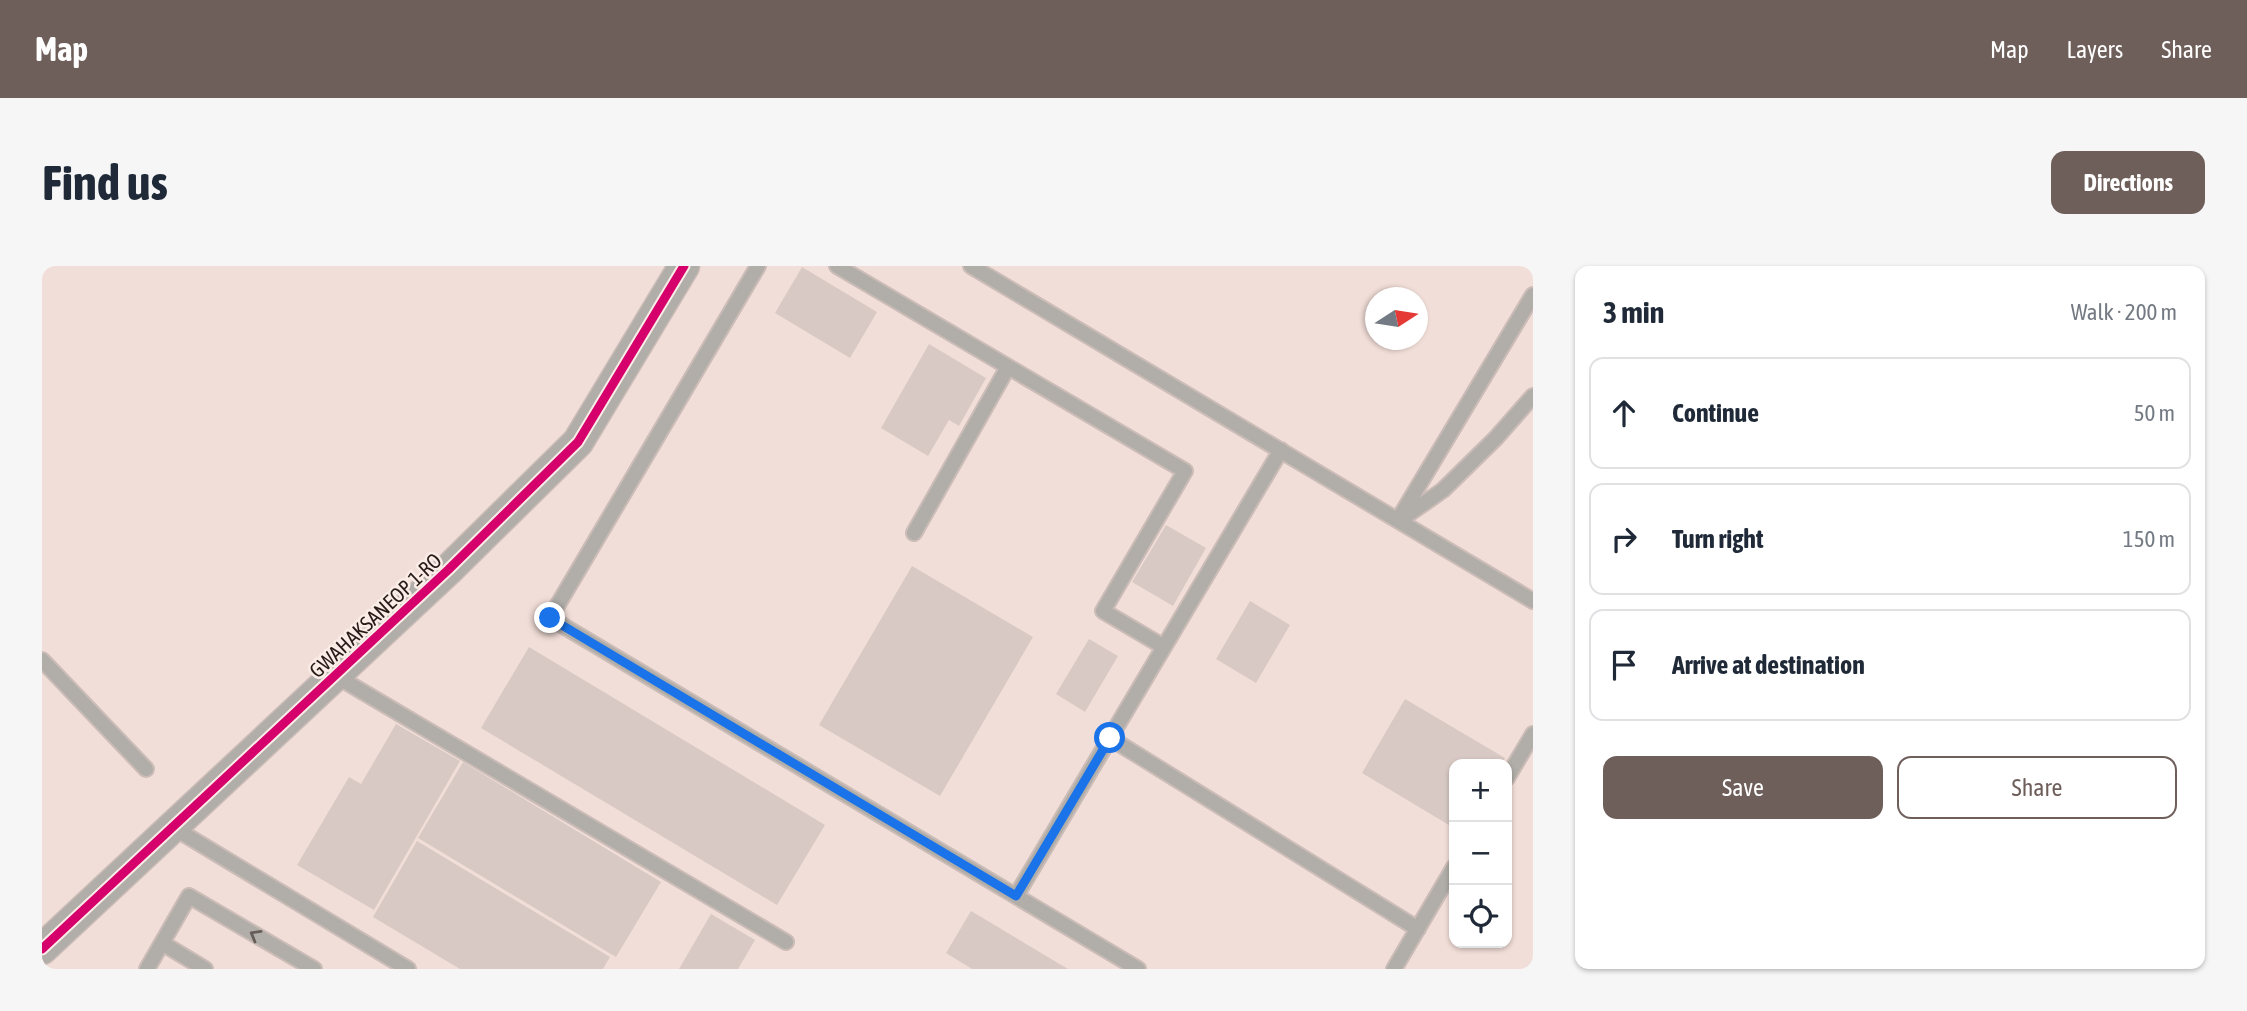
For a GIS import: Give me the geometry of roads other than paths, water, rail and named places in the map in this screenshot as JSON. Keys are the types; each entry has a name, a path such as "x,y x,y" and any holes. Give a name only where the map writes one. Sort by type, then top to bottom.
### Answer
{"street":[{"name":"GWAHAKSANEOP 1-RO","path":"42,949 336,676 578,442 684,266"}],"lane":[{"path":"758,266 550,618 1138,969"},
{"path":"836,266 1185,471 1103,611 1164,647"},
{"path":"971,266 1533,601"},
{"path":"1398,520 1533,295"},
{"path":"914,533 1008,367"},
{"path":"1398,520 1443,490 1496,438 1533,396"},
{"path":"1016,896 1281,450"},
{"path":"42,660 146,769"},
{"path":"336,676 786,942"},
{"path":"1512,770 1533,734"},
{"path":"1110,738 1418,929"},
{"path":"174,828 408,969"},
{"path":"1394,969 1449,876"},
{"path":"147,969 189,896 314,969"},
{"path":"162,943 205,969"}]}
